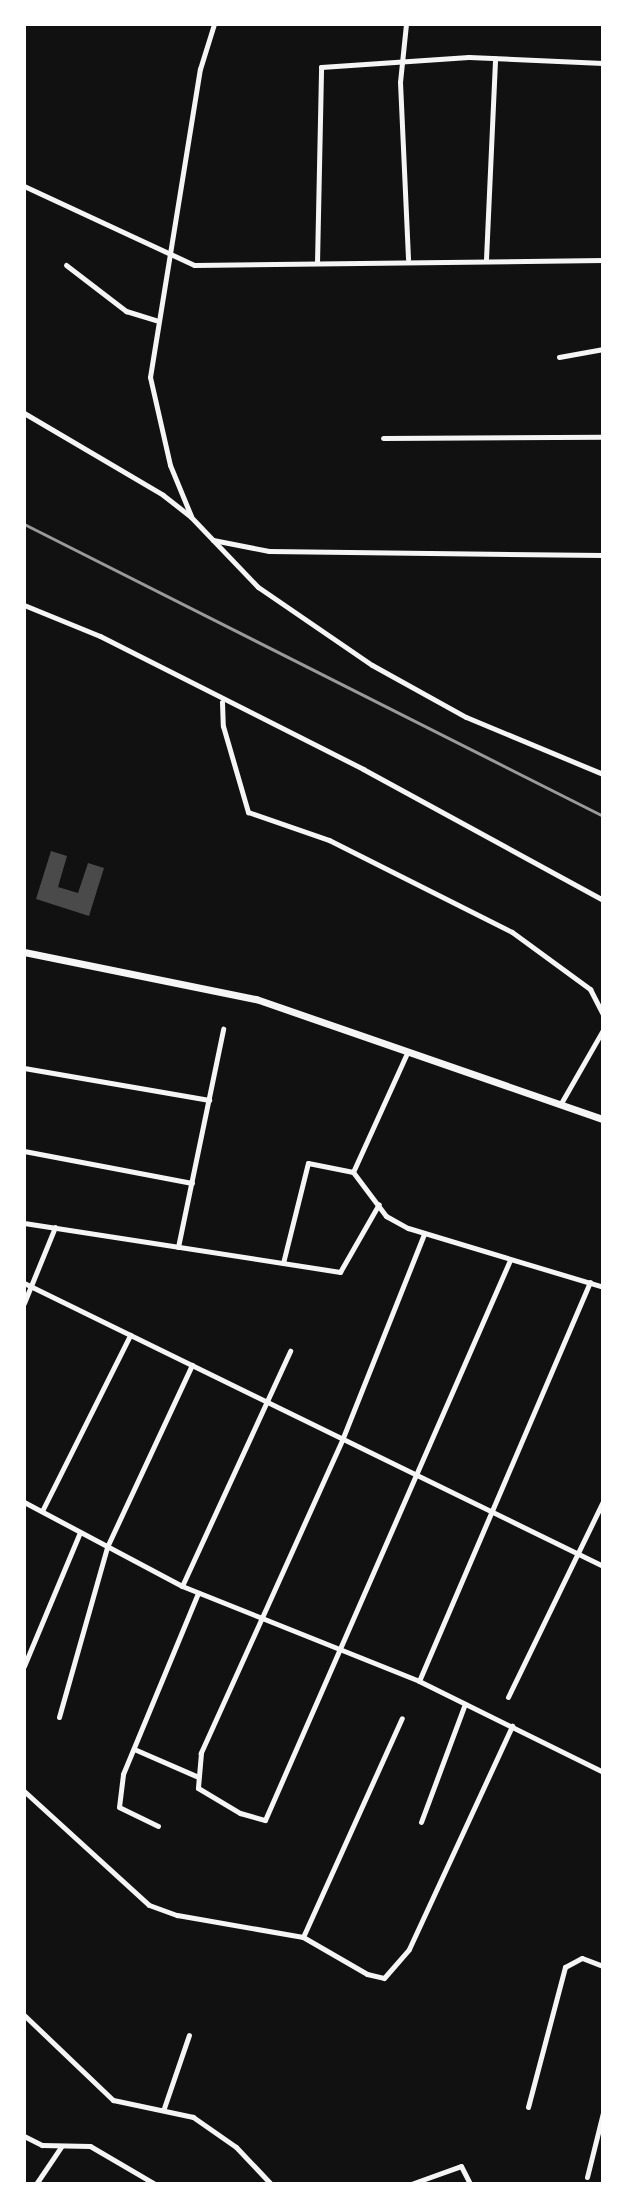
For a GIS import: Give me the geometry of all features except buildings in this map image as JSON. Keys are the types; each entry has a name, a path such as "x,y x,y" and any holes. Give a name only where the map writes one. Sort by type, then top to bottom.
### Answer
{"street":[{"path":"191,517 170,465 151,391 156,320 167,255 200,69 214,24"},
{"path":"406,24 405,64 400,82 408,259"},
{"path":"317,263 320,69 495,58 603,63"},
{"path":"486,259 495,58"},
{"path":"24,186 194,265 408,259 603,260"},
{"path":"66,265 126,311 156,320"},
{"path":"559,357 603,349"},
{"path":"24,413 191,517 258,587 372,665 466,717 603,774"},
{"path":"383,438 603,437"},
{"path":"213,539 257,550 603,555"},
{"path":"24,605 114,643 222,702 377,776 603,900"},
{"path":"222,702 223,726 248,812 329,840 523,939 590,989 603,1014"},
{"path":"24,952 256,999 603,1119"},
{"path":"178,1247 223,1029"},
{"path":"560,1105 603,1030"},
{"path":"353,1172 407,1053"},
{"path":"24,1068 209,1100"},
{"path":"24,1151 192,1183"},
{"path":"283,1263 308,1163 353,1172 386,1216 424,1234 603,1287"},
{"path":"24,1223 340,1272 379,1203"},
{"path":"24,1303 55,1227"},
{"path":"424,1234 343,1438 260,1616 196,1776 198,1788 209,1797 265,1820 510,1260"},
{"path":"419,1681 590,1282"},
{"path":"24,1283 264,1403 343,1438 603,1566"},
{"path":"42,1511 130,1335"},
{"path":"182,1586 290,1351"},
{"path":"59,1717 107,1547 192,1365"},
{"path":"508,1697 603,1501"},
{"path":"24,1502 182,1586 419,1681 603,1772"},
{"path":"24,1666 80,1532"},
{"path":"158,1826 119,1807 123,1774 198,1593"},
{"path":"421,1822 465,1704"},
{"path":"303,1937 402,1718"},
{"path":"24,1791 149,1905 192,1919 303,1937 367,1974 391,1974 409,1949 512,1726"},
{"path":"134,1749 196,1776"},
{"path":"528,2107 565,1967 582,1958 603,1966"},
{"path":"24,2015 113,2100 164,2108 193,2117 236,2147 271,2184"},
{"path":"164,2108 189,2035"},
{"path":"587,2177 603,2113"},
{"path":"24,2136 61,2147 80,2143 102,2151 155,2184"},
{"path":"36,2184 61,2147"},
{"path":"411,2184 461,2166 470,2184"}],"railway":[{"path":"24,524 603,816"}]}
